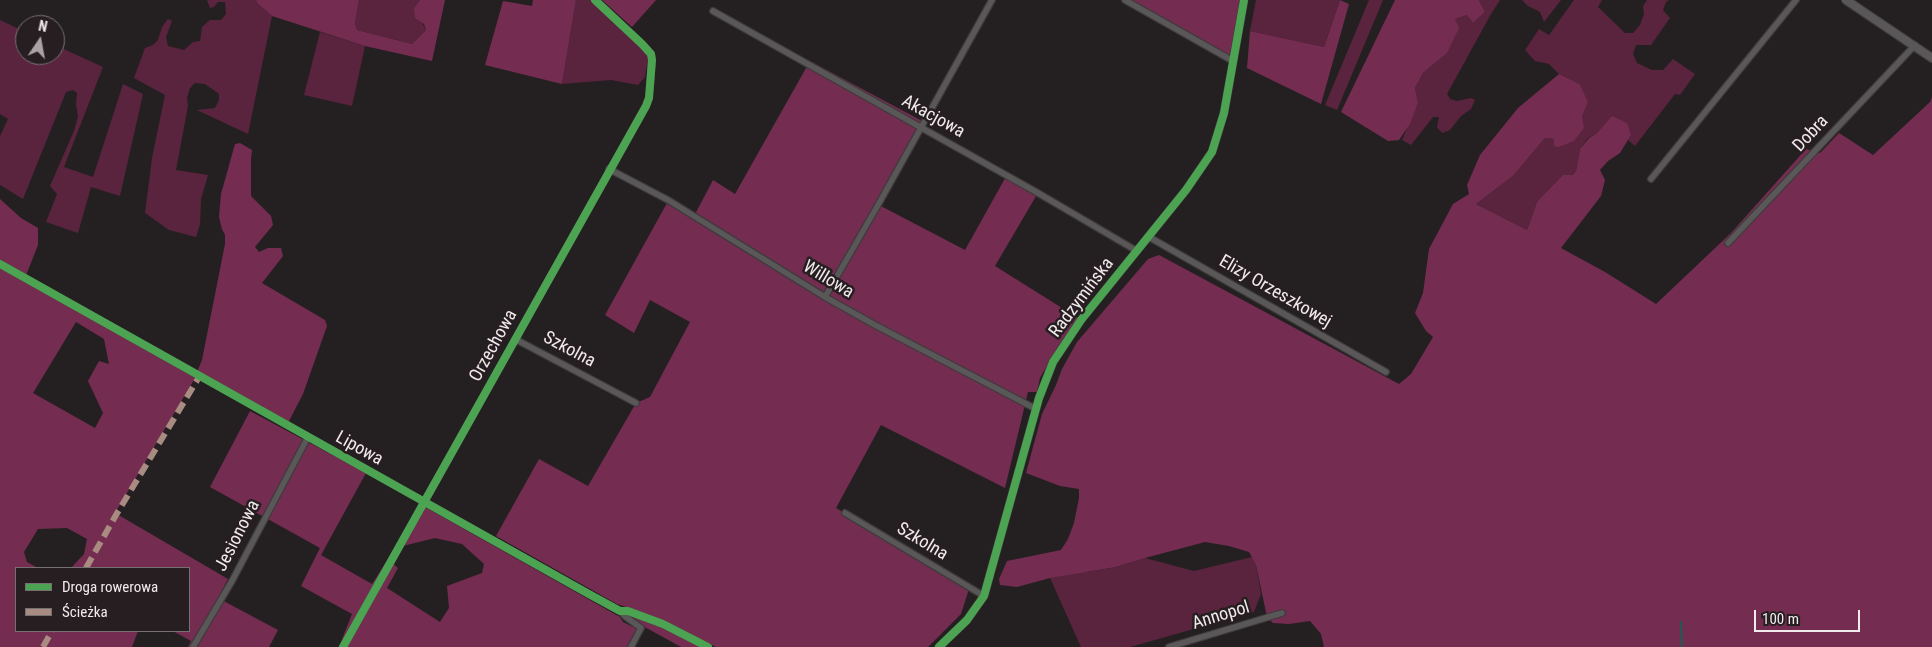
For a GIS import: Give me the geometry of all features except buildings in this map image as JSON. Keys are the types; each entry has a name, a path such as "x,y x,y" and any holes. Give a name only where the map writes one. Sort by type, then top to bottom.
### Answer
{"main road":[{"path":"1846,0 1932,58"}],"street":[{"name":"Orzechowa","path":"343,647 646,106 649,98 652,60 650,54 642,44 595,0"},
{"path":"825,297 992,0"},
{"path":"1126,0 1233,61"},
{"name":"Radzymińska","path":"939,647 967,620 984,596 1036,409 1048,372 1060,350 1081,320 1192,182 1212,152 1220,129 1244,0"},
{"path":"1652,179 1796,0"},
{"name":"Akacjowa","path":"713,11 1138,251"},
{"name":"Dobra","path":"1728,243 1915,45"},
{"name":"Willowa","path":"609,170 675,204 825,297 875,325 1036,409"},
{"name":"Elizy Orzeszkowej","path":"1149,237 1386,372"},
{"name":"Lipowa","path":"0,264 423,502 620,610 641,628 631,647"},
{"name":"Szkolna","path":"515,338 636,403"},
{"name":"Jesionowa","path":"193,647 228,589 308,437"},
{"name":"Szkolna","path":"845,513 984,596"},
{"name":"Lipowa","path":"620,610 628,611 663,624 708,647"},
{"name":"Annopol","path":"1169,647 1282,613"}],"shaded area":[{"path":"207,0 256,0 272,16 248,134 197,110 215,108 219,100 219,94 205,84 195,83 190,88 176,170 208,175 201,199 200,224 196,237 169,230 145,213 152,158 165,95 134,78 145,48 153,45 158,40 162,27 168,19 172,21 166,37 168,46 184,50 193,42 200,41 202,27 210,20 221,20 226,14 225,2 218,2 214,7 210,8"},
{"path":"256,0 359,0 355,23 357,30 412,44 426,30 424,24 415,18 414,8 420,0 445,0 432,61 365,46 272,16"},
{"path":"359,0 420,0 414,8 426,30 412,44 357,30 355,23"},
{"path":"533,0 576,0 562,84 485,65 503,1 532,6"},
{"path":"576,0 594,0 649,55 645,77 638,85 611,80 562,84"},
{"path":"602,0 656,0 632,27"},
{"path":"1125,0 1243,0 1232,60"},
{"path":"1256,0 1340,0 1324,47 1250,31"},
{"path":"1340,0 1349,4 1321,104 1247,68 1250,31 1324,47"},
{"path":"1369,0 1383,0 1337,110 1325,105"},
{"path":"1395,0 1479,0 1485,12 1473,23 1467,15 1455,19 1459,28 1447,53 1423,73 1415,88 1418,103 1410,124 1399,140 1388,141 1341,112"},
{"path":"1479,0 1500,0 1447,94 1450,99 1457,101 1471,98 1475,100 1471,109 1461,116 1450,130 1442,133 1437,127 1439,117 1433,117 1411,145 1402,140 1418,103 1415,88 1423,73 1447,53 1455,19 1467,15 1473,23 1485,12"},
{"path":"1522,0 1561,0 1544,22 1540,12 1528,6"},
{"path":"1574,0 1602,0 1598,7 1625,33 1633,33 1640,25 1644,14 1643,6 1647,0 1669,0 1666,2 1663,10 1670,18 1651,45 1636,45 1633,54 1637,63 1652,70 1663,70 1673,59 1695,74 1680,95 1675,94 1635,146 1628,140 1631,135 1612,117 1597,133 1588,138 1580,149 1576,171 1537,202 1527,230 1476,204 1513,176 1545,138 1554,139 1582,117 1588,102 1580,84 1559,74 1549,64 1535,61 1525,50 1539,29 1549,35"},
{"path":"0,20 15,27 15,65 65,65 65,50 103,67 64,167 93,177 123,84 143,94 120,196 91,187 78,233 46,222 57,194 50,186 74,131 78,117 77,93 73,90 66,92 23,199 0,185 0,136 8,119 0,114"},
{"path":"320,32 365,46 352,106 304,95"},
{"path":"810,61 924,122 877,204 965,250 1008,173 1039,191 995,266 1078,318 1057,348 1040,378 1037,392 1028,392 1005,488 881,425 836,508 969,589 961,614 928,647 716,647 660,619 617,604 496,536 539,459 588,486 636,403 650,397 690,322 650,300 634,333 605,315 667,203 693,218 713,180 735,194"},
{"path":"1559,74 1580,84 1588,102 1582,117 1584,128 1574,141 1559,147 1554,146 1554,139 1545,138 1513,176 1476,204 1527,230 1537,202 1563,175 1572,175 1576,171 1580,149 1589,138 1597,133 1612,116 1627,123 1631,135 1620,153 1608,161 1600,170 1605,180 1601,196 1561,248 1605,272 1656,304 1731,233 1806,149 1820,153 1839,133 1873,155 1930,102 1932,97 1932,647 1324,647 1321,634 1310,621 1289,624 1273,623 1267,617 1256,565 1249,552 1205,542 1116,567 1050,578 1017,587 1000,585 999,579 1007,561 1061,550 1068,539 1074,523 1079,489 1060,486 1026,473 1042,414 1062,369 1077,342 1148,259 1159,255 1399,384 1411,374 1433,337 1426,331 1415,313 1423,293 1429,249 1453,204 1469,194 1467,185 1480,155 1518,108"},
{"path":"240,143 252,150 251,196 271,216 273,225 255,247 259,252 268,248 281,248 283,256 262,283 325,320 327,326 303,394 288,423 197,372 202,360 225,244 225,235 219,217 221,194 235,144"},
{"path":"0,199 21,218 38,228 38,245 25,278 195,378 115,513 228,579 218,598 278,630 269,647 188,647 191,641 175,632 190,632 190,567 72,567 84,554 87,539 67,528 38,529 24,552 27,562 36,567 15,567 15,632 138,632 132,647 0,647","holes":["76,322 104,339 109,364 99,361 88,381 103,413 95,428 33,393"]},
{"path":"250,411 366,473 321,555 372,584 388,559 398,568 387,588 440,622 449,608 447,586 482,573 484,564 462,544 435,538 403,546 425,507 620,617 623,622 637,629 627,647 339,647 352,614 301,586 320,548 210,487"},
{"path":"1252,557 1256,565 1261,594 1254,612 1130,647 1081,647 1050,578 1078,568 1087,572 1116,567 1145,558 1194,571"},
{"path":"633,615 657,624 704,647 681,647 632,620"}],"waterway":[{"path":"1681,622 1682,647"}],"marked path":[{"path":"87,567 199,377"},
{"path":"43,647 51,632"}],"cycle path":[{"path":"343,647 646,106 649,98 651,54 595,0"},
{"path":"939,647 967,620 984,596 1039,398 1053,362 1081,320 1186,190 1212,152 1224,113 1244,0"},
{"path":"0,264 620,611 628,611 663,624 708,647"}]}
